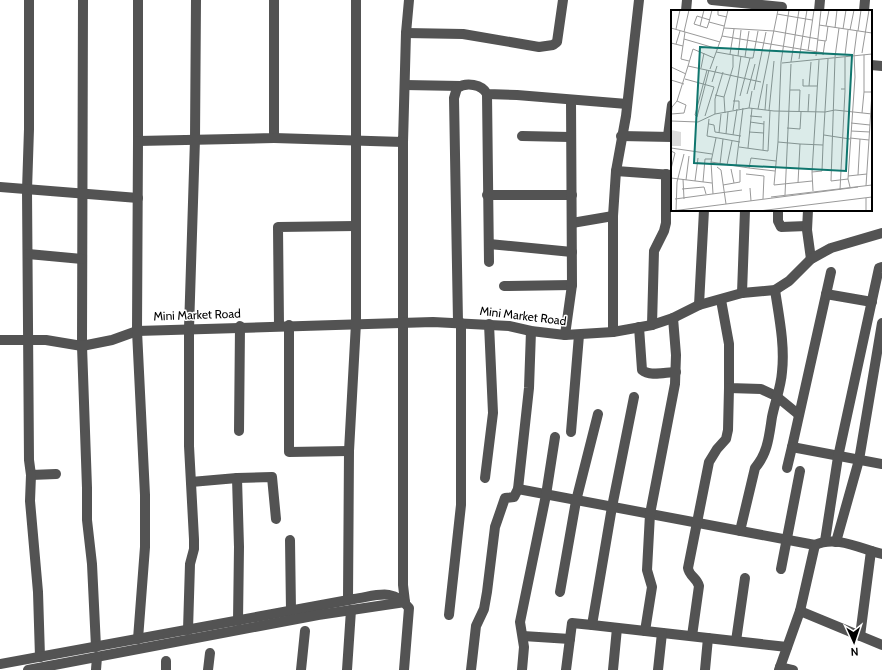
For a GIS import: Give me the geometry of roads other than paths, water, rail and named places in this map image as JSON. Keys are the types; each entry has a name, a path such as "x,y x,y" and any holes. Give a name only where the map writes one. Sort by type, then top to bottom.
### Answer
{"street":[{"path":"29,0 30,129 27,190 29,460 31,475 31,513 38,592 42,665"},
{"path":"83,0 81,193 82,346 87,488 86,506 92,564 97,652 96,670"},
{"path":"138,0 137,331 145,495 145,547 138,639"},
{"path":"188,630 190,564 194,549 189,446 189,328 195,139 196,0"},
{"path":"274,0 274,138"},
{"path":"347,670 350,605 350,451 356,323 356,0"},
{"path":"404,670 409,608 405,602 403,585 403,142 406,33 410,0"},
{"path":"406,33 463,34 539,47 547,46 557,42 563,0"},
{"path":"613,332 613,216 616,171 627,104 639,0"},
{"path":"686,10 687,0"},
{"path":"712,0 732,7 782,6"},
{"path":"819,10 820,0"},
{"path":"864,10 865,0"},
{"path":"405,85 465,85 482,87 487,94 487,195 489,262"},
{"path":"449,615 461,505 460,323 454,98 455,91 460,86"},
{"path":"487,94 517,94 627,104"},
{"path":"565,335 572,285 571,100"},
{"path":"621,136 670,137 671,121"},
{"path":"522,136 570,137"},
{"path":"138,141 274,138 403,142"},
{"path":"616,171 669,174 666,223 664,231 654,251 652,325"},
{"path":"0,187 138,198"},
{"path":"487,195 572,195"},
{"path":"699,305 704,211"},
{"path":"742,293 745,211"},
{"path":"778,211 778,222 781,227 807,226"},
{"path":"808,211 807,226 811,259"},
{"path":"572,223 613,216"},
{"path":"279,325 278,227 356,226"},
{"name":"Mini Market Road","path":"82,346 112,340 137,331 240,326 404,322 489,324 565,335 613,332 652,325 673,318 699,305 742,293 775,290 789,281 811,259 831,248 882,233"},
{"path":"489,244 572,252"},
{"path":"28,254 82,259"},
{"path":"825,540 838,457 879,268 882,267"},
{"path":"787,468 831,272"},
{"path":"504,286 572,285"},
{"path":"740,531 756,468 762,461 766,451 782,372 781,329 775,290"},
{"path":"826,294 872,302"},
{"path":"692,636 699,586 698,582 689,574 688,568 709,462 717,449 726,439 728,430 729,344 721,300"},
{"path":"645,631 652,587 647,570 650,514 676,372 673,318"},
{"path":"836,542 859,460 882,323"},
{"path":"485,478 493,413 489,324"},
{"path":"289,325 289,452 350,451"},
{"path":"239,431 240,326"},
{"path":"639,327 642,370 646,373 652,374 676,372"},
{"path":"471,670 476,626 484,609 487,592 495,527 505,498 514,497 518,490 529,388 531,331"},
{"path":"570,432 579,335"},
{"path":"0,340 46,340 82,346"},
{"path":"729,388 760,389 776,396 798,414"},
{"path":"592,625 612,507 634,397"},
{"path":"560,592 576,500 598,414"},
{"path":"522,670 524,648 520,622 546,495 555,437"},
{"path":"792,446 838,457 882,464"},
{"path":"781,569 800,471"},
{"path":"31,475 56,474"},
{"path":"191,482 272,477 276,519"},
{"path":"237,478 239,547 238,621"},
{"path":"518,490 815,545 825,540 882,554"},
{"path":"290,540 291,611"},
{"path":"793,670 779,668 800,611 815,545"},
{"path":"860,636 871,551"},
{"path":"736,641 745,578"},
{"path":"97,652 138,639 291,611 350,605 405,602"},
{"path":"28,670 42,665 97,652 350,605"},
{"path":"800,611 882,645"},
{"path":"566,670 572,623 787,647"},
{"path":"613,670 617,628"},
{"path":"301,670 305,631"},
{"path":"658,670 662,633"},
{"path":"523,636 570,639"},
{"path":"704,670 708,638"},
{"path":"208,670 210,653"},
{"path":"0,664 42,665"}]}
